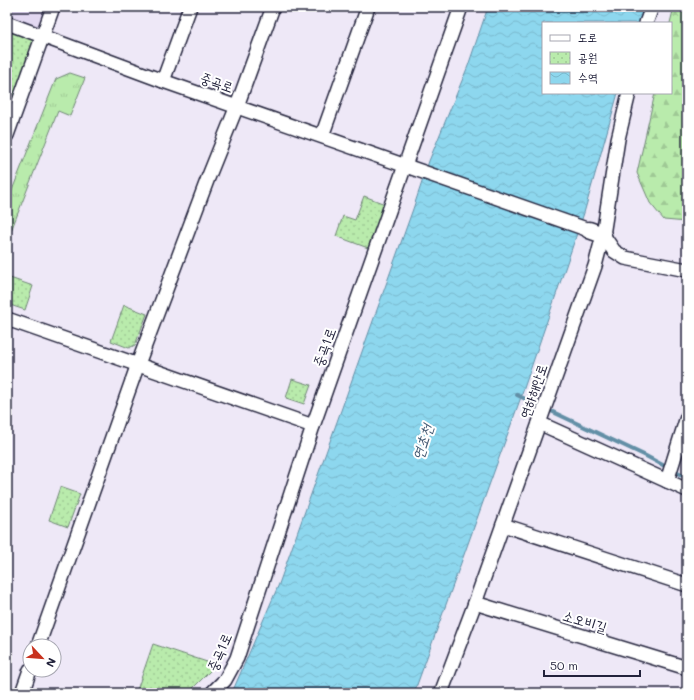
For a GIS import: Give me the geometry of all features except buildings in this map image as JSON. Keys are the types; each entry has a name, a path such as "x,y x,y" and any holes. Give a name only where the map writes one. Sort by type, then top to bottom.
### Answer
{"street":[{"path":"7,135 53,7"},
{"path":"163,81 190,7"},
{"path":"41,638 138,364 208,178 238,106 273,7"},
{"path":"322,136 368,7"},
{"name":"중곡1로","path":"212,693 225,680 237,658 313,426 411,168 461,7"},
{"path":"646,22 652,7"},
{"name":"중곡로","path":"7,24 163,81 596,232"},
{"name":"연하해안로","path":"441,693 540,423 595,266 596,232 629,94"},
{"path":"596,232 614,251 625,258 687,270"},
{"path":"7,319 313,426"},
{"path":"667,481 687,417"},
{"path":"540,423 687,490"},
{"path":"503,525 687,585"},
{"name":"소오비길","path":"475,603 687,668"},
{"path":"22,693 27,678"}],"shaded area":[{"path":"7,7 53,7 42,36 7,23"}],"green space":[{"path":"674,7 687,7 687,222 664,220 650,203 637,173 655,94 672,94 672,22 670,22"},
{"path":"7,23 42,36 7,135"},
{"path":"70,73 85,78 70,116 58,111 7,241 7,203 56,79"},
{"path":"364,196 385,204 368,248 336,236 343,216 355,220"},
{"path":"10,278 33,286 25,310 7,304 7,287"},
{"path":"124,305 147,314 135,345 129,348 111,341"},
{"path":"292,379 311,385 304,404 286,398"},
{"path":"60,487 80,494 68,527 49,520"},
{"path":"153,644 216,665 188,693 136,693"}],"water":[{"name":"연초천","path":"488,7 646,7 641,22 542,22 542,94 618,94 584,213 521,397 414,693 229,693 234,688 279,584 429,161 468,66"}],"waterway":[{"path":"517,395 644,455 687,478"}]}
